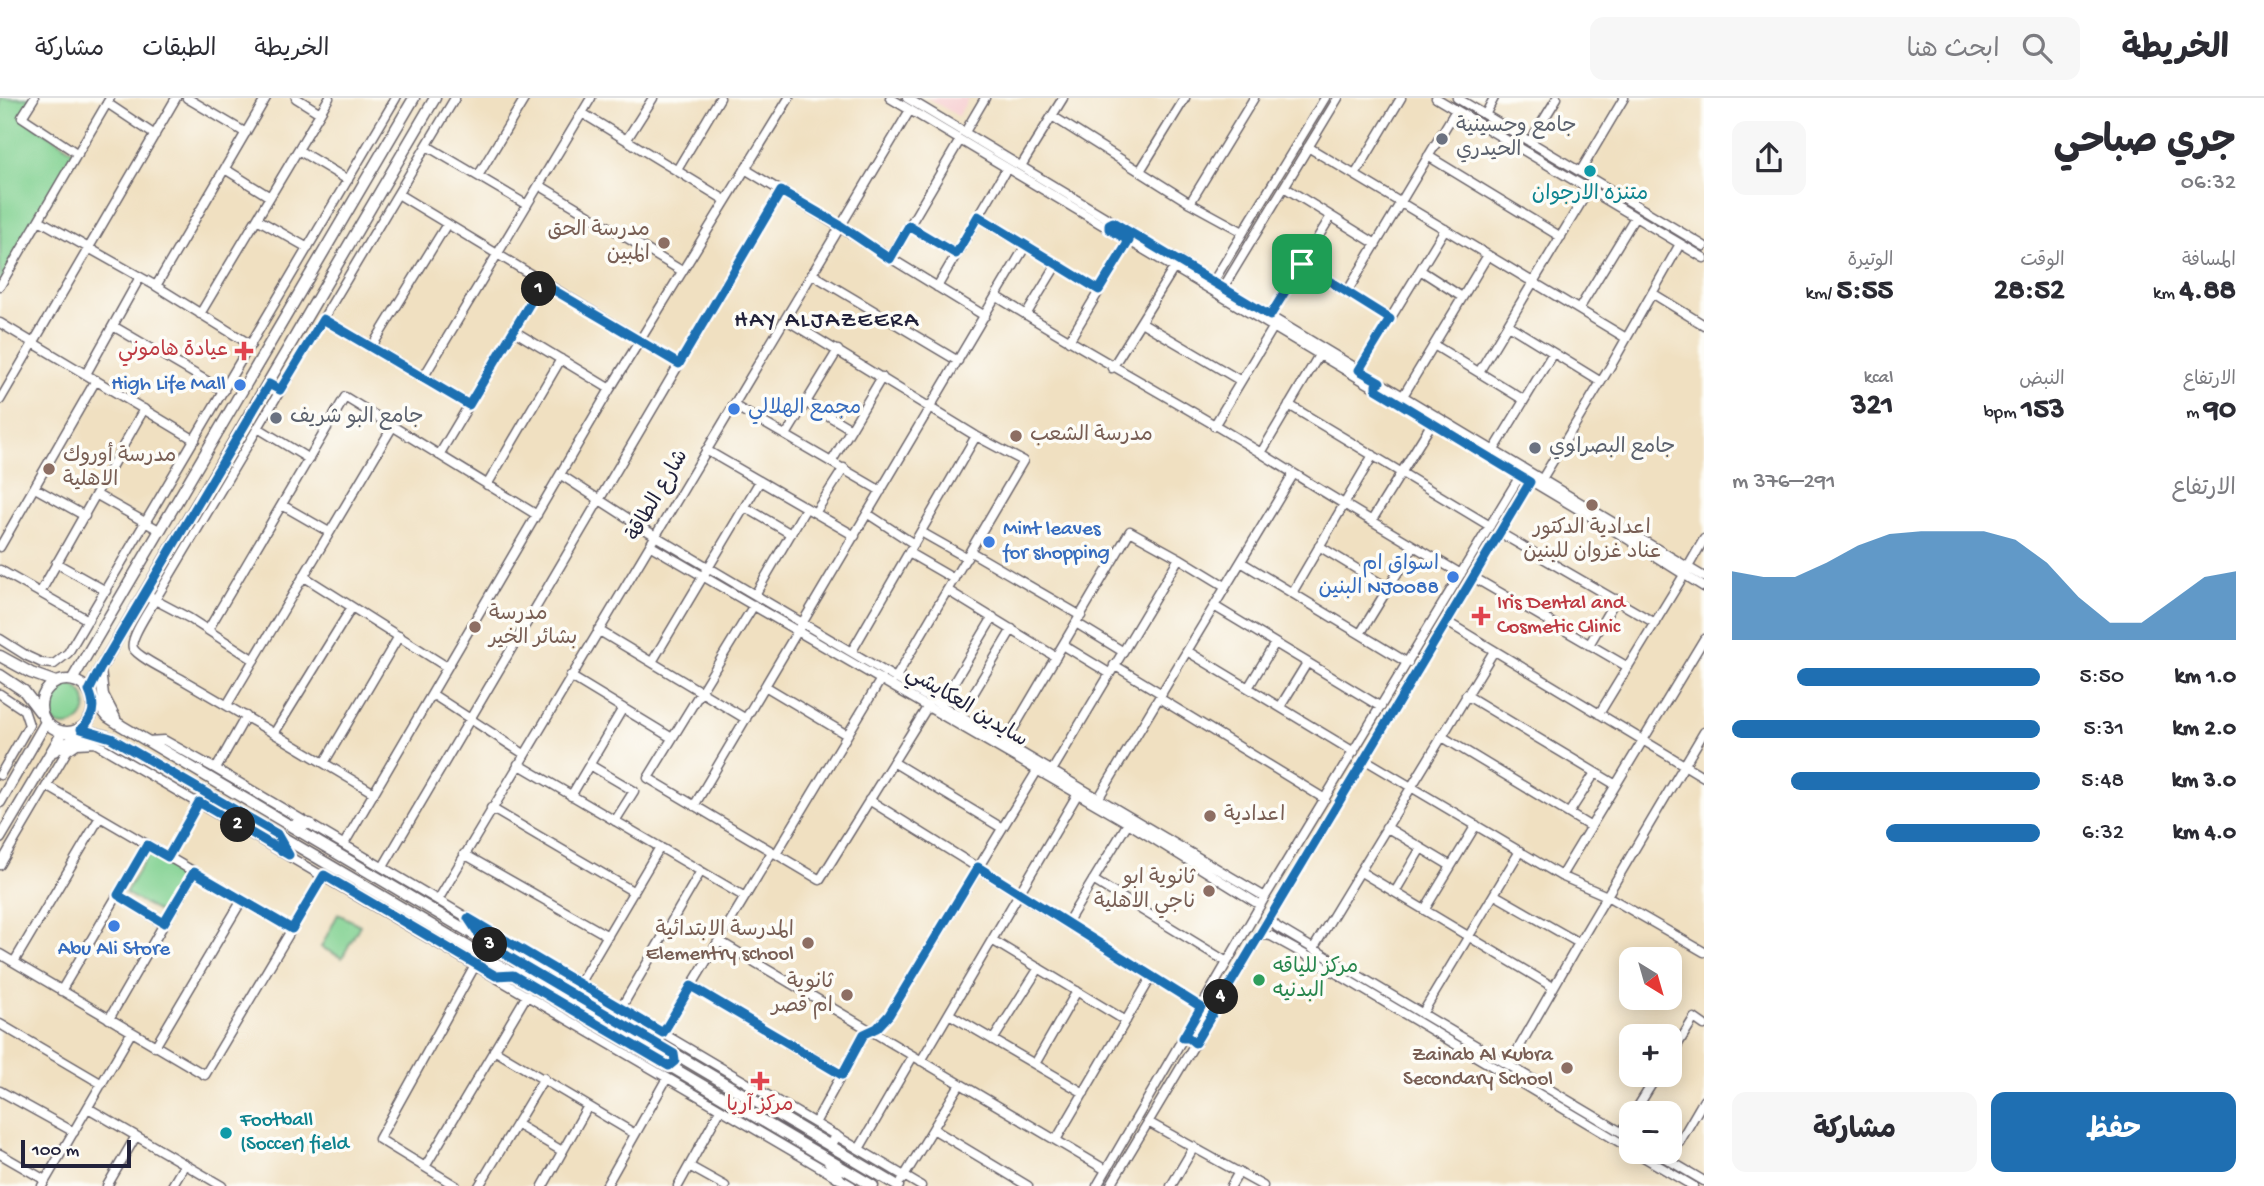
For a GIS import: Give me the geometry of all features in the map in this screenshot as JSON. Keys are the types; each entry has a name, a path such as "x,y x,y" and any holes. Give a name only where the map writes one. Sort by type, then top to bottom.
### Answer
{"main road":[{"path":"72,680 414,98"},
{"path":"81,729 92,716 91,695 100,669 434,99"},
{"path":"269,384 280,390"},
{"path":"165,558 154,561 150,552 165,527 167,518"},
{"path":"144,594 155,600"},
{"path":"0,656 31,673 56,682 78,682 103,711 122,726 898,1186"},
{"path":"100,669 107,706 122,726"},
{"path":"0,675 24,691 51,727 63,732 81,729 111,738 513,975 668,1072 688,1077 873,1186"},
{"path":"0,802 44,719 41,700 49,687 56,682"},
{"path":"0,838 63,732"},
{"path":"48,756 77,737 111,738"},
{"path":"287,825 310,824"},
{"path":"277,834 289,855"},
{"path":"468,918 484,942"},
{"path":"496,976 513,975"},
{"path":"668,1072 675,1061 674,1054"},
{"path":"688,1077 687,1070 693,1065"},
{"path":"830,1146 836,1136"},
{"path":"828,1159 839,1178"}],"street":[{"path":"34,98 22,117 78,154"},
{"path":"0,400 176,98"},
{"path":"187,98 246,133"},
{"path":"156,286 266,98"},
{"path":"296,98 320,113"},
{"path":"200,314 329,98"},
{"path":"0,639 35,659 54,664 68,653 396,98"},
{"path":"374,793 134,650 132,645 134,636 155,600 455,98"},
{"path":"478,176 525,98"},
{"path":"423,378 591,98"},
{"path":"627,139 653,98"},
{"path":"677,170 720,98"},
{"path":"890,98 1021,166 1101,219"},
{"path":"907,98 1007,168 1213,282 1359,370 1366,378"},
{"path":"890,259 985,98"},
{"path":"1021,166 1063,98"},
{"path":"1140,171 1185,98"},
{"path":"1190,203 1254,98"},
{"path":"1213,282 1325,98"},
{"path":"1223,288 1338,98"},
{"path":"1355,175 1401,98"},
{"path":"1436,98 1704,258"},
{"path":"1457,98 1704,246"},
{"path":"1485,115 1494,98"},
{"path":"1530,142 1557,98"},
{"path":"1580,172 1624,98"},
{"path":"344,845 610,389 785,99"},
{"path":"0,286 108,101 155,135"},
{"name":"شارع الطاقة","path":"438,900 910,110"},
{"path":"1347,292 1456,110"},
{"path":"582,113 726,200"},
{"path":"1052,116 1190,203 1243,232"},
{"path":"1492,132 1497,129 1498,123"},
{"path":"376,133 389,141"},
{"path":"1510,142 1509,136 1515,133"},
{"path":"427,146 527,205"},
{"path":"1308,147 1626,338"},
{"path":"298,150 348,180"},
{"path":"1428,156 1561,237"},
{"path":"937,287 1007,168"},
{"path":"225,169 270,197"},
{"path":"745,169 985,316"},
{"path":"539,185 682,271"},
{"path":"1284,187 1376,244"},
{"path":"383,867 781,191"},
{"path":"1479,372 1588,191"},
{"path":"398,194 679,364"},
{"path":"978,216 1099,290"},
{"path":"1270,316 1331,216"},
{"path":"1579,309 1635,217"},
{"path":"257,219 308,248"},
{"path":"39,220 141,277 251,345"},
{"path":"371,348 447,224"},
{"path":"1111,225 1129,241 1273,328 1378,385 1432,423 1520,476 1626,534 1686,571 1704,587"},
{"path":"909,226 956,254"},
{"path":"1359,370 1445,229"},
{"path":"1069,341 1129,241"},
{"path":"1542,479 1680,244"},
{"path":"694,806 1026,245"},
{"path":"1403,396 1488,255"},
{"path":"1026,315 1056,264"},
{"path":"1302,264 1390,319"},
{"path":"1112,368 1174,268"},
{"path":"1420,270 1462,297"},
{"path":"812,274 958,360"},
{"path":"86,374 141,277"},
{"path":"439,455 542,283"},
{"path":"1652,293 1704,325"},
{"path":"996,296 1112,368 1261,453 1293,475 1461,574"},
{"path":"323,319 469,405"},
{"path":"785,319 976,436 1023,461 894,681"},
{"path":"1141,322 1241,381"},
{"path":"0,323 195,440"},
{"path":"1508,325 1601,382"},
{"path":"113,326 224,391"},
{"path":"1214,426 1273,328"},
{"path":"514,331 610,389"},
{"path":"1434,345 1524,400"},
{"path":"786,435 838,350"},
{"path":"1493,450 1553,353"},
{"path":"1261,453 1319,355"},
{"path":"487,485 561,359"},
{"path":"832,461 882,377"},
{"path":"0,547 96,380"},
{"path":"1378,385 1403,396 1542,479 1609,524"},
{"path":"208,630 345,397 537,515"},
{"path":"807,404 851,429"},
{"path":"733,405 881,491"},
{"path":"1289,405 1490,526"},
{"path":"40,593 144,410"},
{"path":"1372,520 1432,423"},
{"path":"227,705 393,426"},
{"path":"258,428 309,459"},
{"path":"852,651 976,436"},
{"path":"706,450 855,536"},
{"path":"1292,593 1373,455"},
{"path":"816,513 844,468"},
{"name":"سايدين العكايشي","path":"561,475 657,537 852,651 928,706 1005,743 1077,795 1263,901"},
{"path":"1098,799 1293,475"},
{"path":"1097,1186 1263,901 1520,476"},
{"path":"652,662 760,481"},
{"path":"1110,1186 1530,482"},
{"path":"35,488 85,516"},
{"path":"1510,492 1516,493 1520,499"},
{"path":"97,495 159,530"},
{"path":"282,505 329,532"},
{"path":"745,508 791,534"},
{"path":"756,593 806,508"},
{"path":"868,514 914,544"},
{"path":"0,526 9,531"},
{"path":"921,531 969,555 1078,620 1122,651"},
{"path":"1005,743 1130,531 1225,586"},
{"path":"1500,533 1655,623"},
{"path":"1600,714 1704,539"},
{"path":"1360,634 1414,545"},
{"name":"سايدين العكايشي","path":"651,546 881,679 894,681 941,704 1037,771 1050,774 1098,799 1263,901"},
{"path":"1320,546 1388,588"},
{"path":"909,553 954,579"},
{"path":"1050,774 1179,558"},
{"path":"1241,562 1408,663"},
{"path":"56,563 106,591"},
{"path":"0,570 88,620"},
{"path":"1686,571 1704,577"},
{"path":"303,576 447,667"},
{"path":"1473,578 1628,667"},
{"path":"947,590 1056,657"},
{"path":"1589,645 1616,599"},
{"path":"155,600 254,660"},
{"path":"754,605 648,778 820,880 928,706"},
{"path":"1214,606 1381,707"},
{"path":"275,732 352,607"},
{"path":"941,704 993,617"},
{"path":"1447,622 1704,777"},
{"path":"960,716 1012,629"},
{"path":"598,630 746,719"},
{"path":"324,762 399,636"},
{"path":"1561,876 1704,639"},
{"path":"1248,688 1275,643"},
{"path":"1063,645 1160,696 1325,799"},
{"path":"1187,651 1353,752"},
{"path":"1313,948 1494,651"},
{"path":"1280,708 1307,663"},
{"path":"570,676 672,738"},
{"path":"663,1033 881,679"},
{"path":"765,686 847,735"},
{"path":"0,694 24,710 29,724 0,775"},
{"path":"432,694 524,754"},
{"path":"1466,695 1616,785"},
{"path":"571,796 623,708"},
{"path":"216,769 246,716"},
{"path":"1510,1065 1553,987 1704,732"},
{"path":"1441,736 1591,827"},
{"path":"147,741 164,740 216,769 921,1186"},
{"path":"0,865 67,751 77,744 89,742 100,745 527,995 668,1072 720,1110 852,1186"},
{"path":"1364,759 1561,876 1607,896 1704,952"},
{"path":"893,762 1002,828"},
{"path":"1347,763 1350,769 1357,770"},
{"path":"518,764 745,897"},
{"path":"590,765 634,791 615,821"},
{"path":"815,1124 864,1034 877,1028 889,1015 1037,771"},
{"path":"1569,813 1595,773"},
{"path":"1337,780 1345,779 1349,784"},
{"path":"47,786 292,929"},
{"path":"859,1149 917,1058 949,1014 1077,795"},
{"path":"869,800 1201,1007"},
{"path":"168,857 199,802"},
{"path":"491,808 634,892"},
{"path":"13,962 100,817"},
{"path":"1067,923 1128,823"},
{"path":"1425,909 1476,825"},
{"path":"1386,827 1451,866"},
{"path":"61,991 147,845"},
{"path":"579,984 660,847"},
{"path":"1395,892 1421,848"},
{"path":"1422,1014 1520,851"},
{"path":"464,855 608,936"},
{"path":"621,1008 701,871"},
{"path":"109,1019 194,872"},
{"path":"1361,872 1553,987"},
{"path":"0,954 205,1075 324,875"},
{"path":"1093,880 1227,962"},
{"path":"118,895 164,923"},
{"path":"1495,895 1579,943"},
{"path":"155,1047 242,900"},
{"path":"1269,918 1277,927 1619,1130"},
{"path":"1271,936 1277,927"},
{"path":"1259,934 1271,936 1619,1142"},
{"path":"992,940 1126,1021"},
{"path":"719,941 1106,1170"},
{"path":"456,1186 379,1139 476,964"},
{"path":"993,1040 1039,968"},
{"path":"1056,1140 1152,976"},
{"path":"691,986 842,1075"},
{"path":"1035,1064 1077,991"},
{"path":"425,1167 527,995"},
{"path":"949,1014 1084,1093"},
{"path":"1196,1016 1200,1021 1208,1021"},
{"path":"1682,1037 1694,1018 1704,1024"},
{"path":"0,1024 102,1084"},
{"path":"0,1154 44,1183 131,1033"},
{"path":"1183,1038 1189,1038 1195,1043"},
{"path":"494,1050 635,1134"},
{"path":"606,1186 668,1072"},
{"path":"479,1186 544,1078"},
{"path":"898,1186 960,1084"},
{"path":"0,1092 74,1132"},
{"path":"1682,1138 1704,1100"},
{"path":"543,1186 588,1106"},
{"path":"88,1108 222,1186"},
{"path":"677,1186 720,1110"},
{"path":"1592,1126 1597,1117"},
{"path":"1148,1122 1263,1186"},
{"path":"516,1124 562,1151"},
{"path":"933,1129 1028,1186"},
{"path":"107,1186 136,1136"},
{"path":"1171,1186 1194,1147"},
{"path":"172,1186 185,1164"},
{"path":"1656,1164 1692,1186"},
{"path":"1676,1164 1704,1181"},
{"path":"689,1166 725,1186"},
{"path":"1231,1186 1239,1172"}],"shaded area":[{"path":"927,98 969,98 958,116"}],"green space":[{"path":"0,98 34,98 22,117 78,154 0,286"},
{"path":"65,684 80,690 86,705 80,720 65,726 50,720 44,705 50,690"},
{"path":"149,853 187,876 164,915 125,893"},
{"path":"338,914 360,925 342,958 321,947"}],"place":[{"name":"جامع وحسينية الحيدري","path":"1442,139"},
{"name":"متنزه الارجوان","path":"1590,171"},
{"name":"مدرسة الحق المبين","path":"664,243"},
{"name":"عيادة هاموني","path":"244,351"},
{"name":"High Life Mall","path":"240,385"},
{"name":"مجمع الهلالي","path":"734,409"},
{"name":"جامع البو شريف","path":"276,418"},
{"name":"مدرسة الشعب","path":"1016,436"},
{"name":"جامع البصراوي","path":"1535,448"},
{"name":"مدرسة أوروك الاهلية","path":"49,469"},
{"name":"اعدادية الدكتور عناد غزوان للبنين","path":"1592,505"},
{"name":"Mint leaves for shopping","path":"989,542"},
{"name":"اسواق ام البنين NJ0088","path":"1453,577"},
{"name":"Iris Dental and Cosmetic Clinic","path":"1481,616"},
{"name":"مدرسة بشائر الخير","path":"475,627"},
{"name":"اعدادية","path":"1210,816"},
{"name":"ثانوية ابو ناجي الاهلية","path":"1209,891"},
{"name":"Abu Ali Store","path":"114,926"},
{"name":"المدرسة الابتدائية Elementry school","path":"808,943"},
{"name":"مركز للياقه البدنيه","path":"1259,980"},
{"name":"ثانوية ام قصر","path":"847,995"},
{"name":"Zainab Al Kubra Secondary School","path":"1567,1068"},
{"name":"مركز آريا","path":"760,1081"},
{"name":"Football (Soccer) field","path":"226,1133"}],"district":[{"name":"HAY ALJAZEERA","path":"827,321"}],"route":[{"path":"781,191 890,259 909,226 956,254 978,216 1099,290 1129,241 1108,228 1113,222 1270,316 1302,264 1390,319 1359,370 1380,382 1376,389 1530,482 1195,1043 1189,1038 1183,1038 1201,1007 978,867 889,1015 877,1028 864,1034 842,1075 691,986 663,1033 468,918 484,942 674,1054 675,1061 669,1066 513,975 496,976 324,875 292,929 194,872 164,923 118,895 147,845 168,857 199,802 289,855 277,834 111,738 81,729 88,723 94,707 89,691 144,594 269,384 280,390 323,319 469,405 542,283 679,364 781,191"}]}
